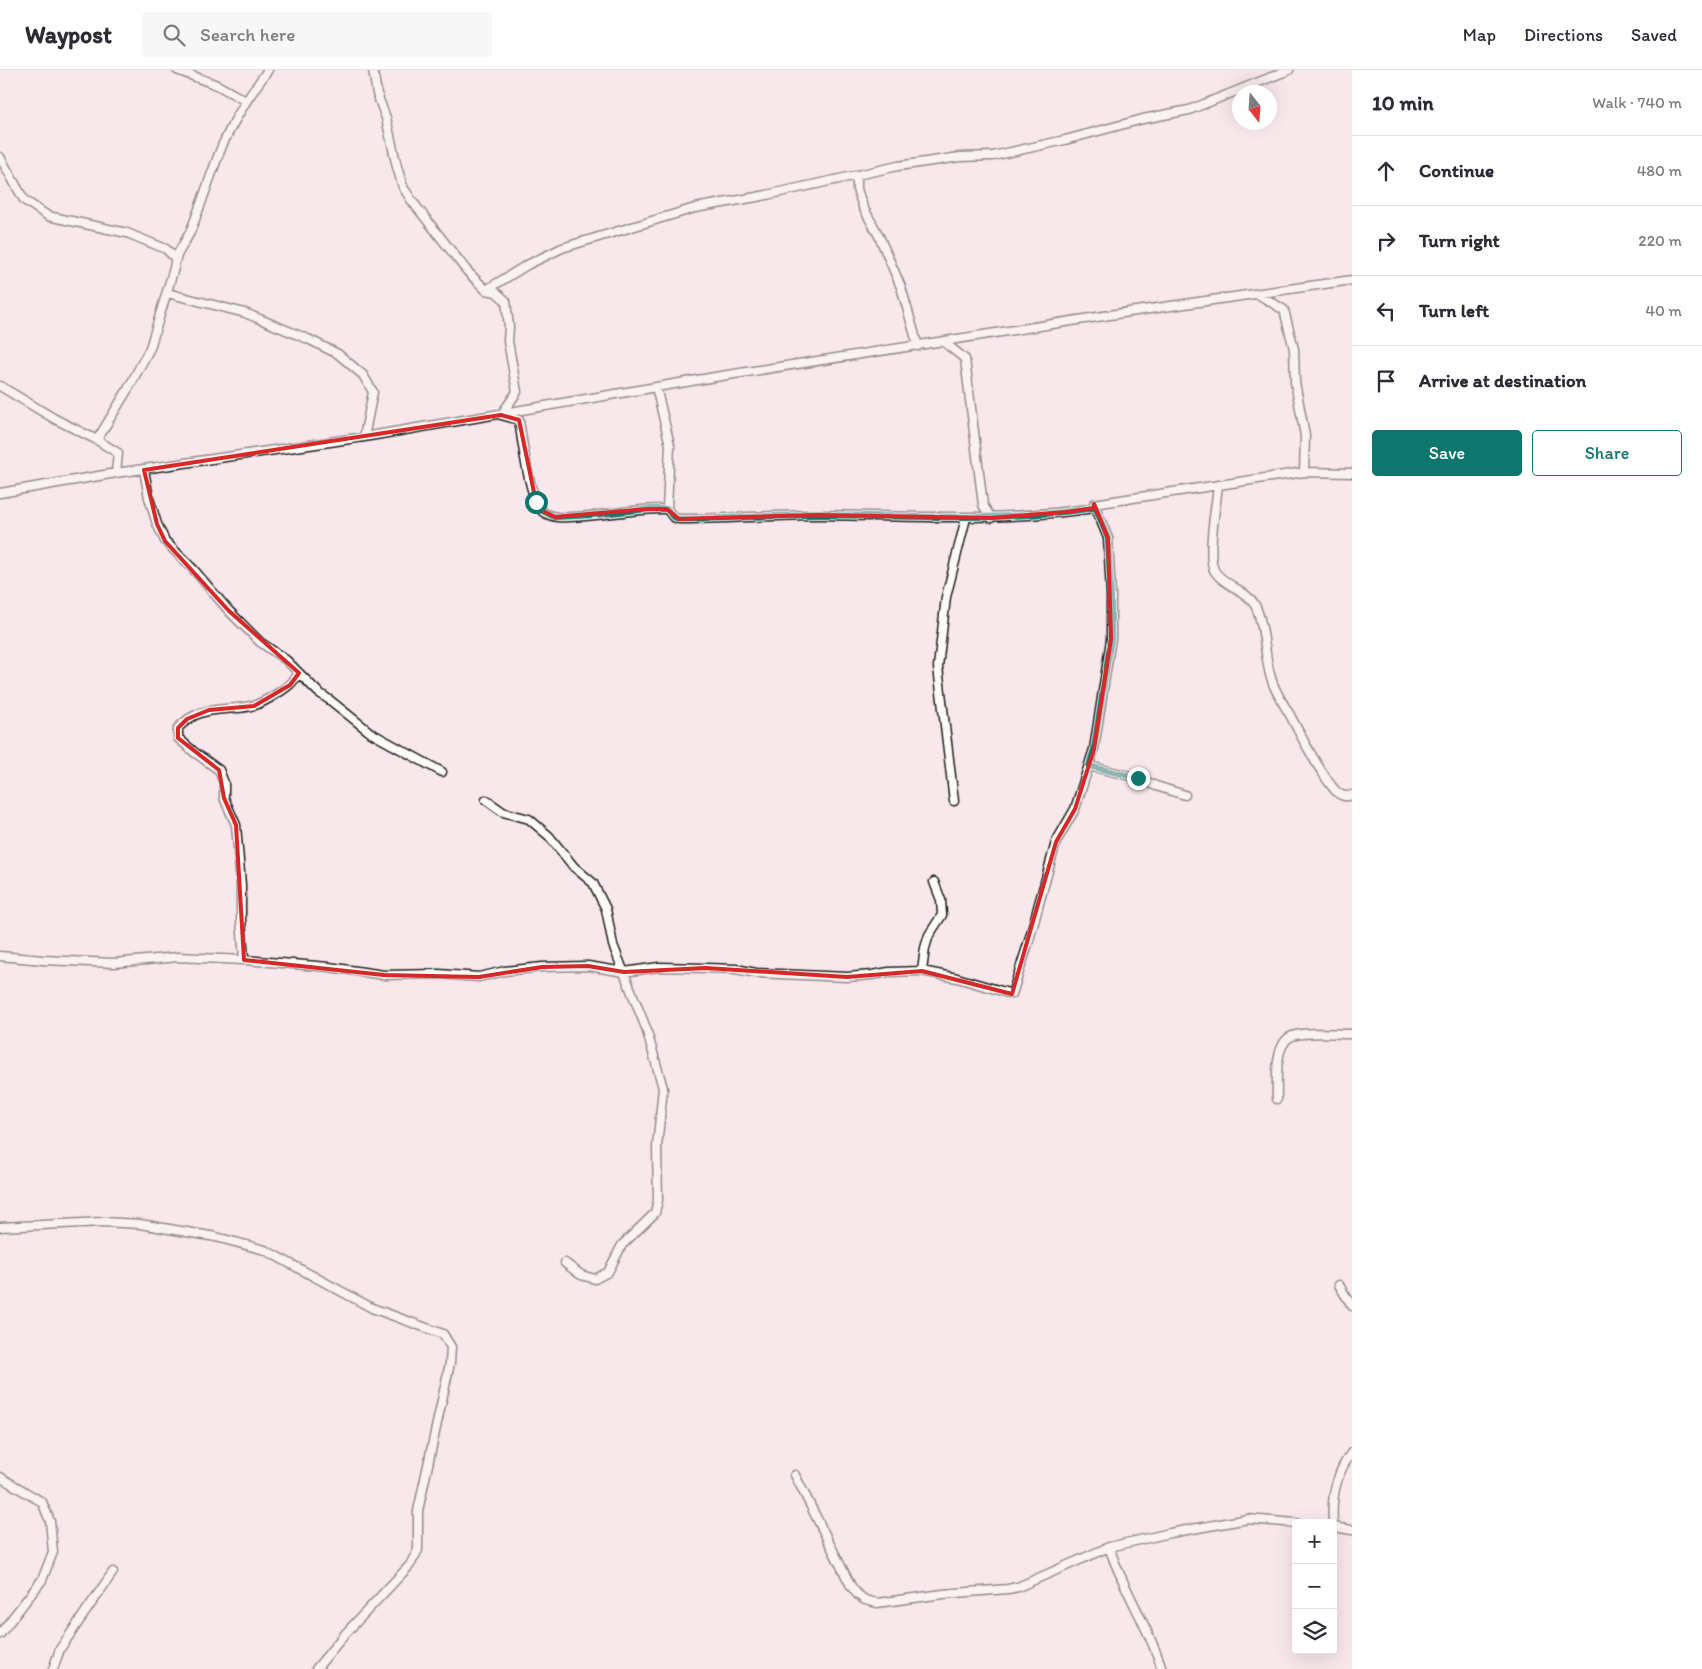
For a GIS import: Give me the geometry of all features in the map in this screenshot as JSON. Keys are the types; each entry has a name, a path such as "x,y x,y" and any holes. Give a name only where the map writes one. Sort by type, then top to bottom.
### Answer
{"street":[{"path":"177,70 217,85 246,101"},
{"path":"97,440 150,348 174,268 175,258 190,232 222,146 246,101 268,70"},
{"path":"373,70 377,94 386,118 403,187 456,259 486,290 496,292 506,301 509,327 508,342 517,392 501,415"},
{"path":"486,290 527,265 562,248 695,208 762,196 898,166 960,157 993,156 1064,140 1143,119 1189,110 1290,70"},
{"path":"0,157 24,200 48,216 127,233 166,250 175,258"},
{"path":"857,175 857,189 863,208 879,236 901,288 918,346"},
{"path":"0,493 116,473 364,437 656,387 1129,312 1352,280"},
{"path":"167,293 245,313 308,339 338,354 363,375 373,392 364,437"},
{"path":"1258,294 1284,310 1294,349 1295,382 1305,436 1304,472"},
{"path":"944,342 965,360 983,505 991,518"},
{"path":"0,386 55,419 118,453 116,473"},
{"path":"656,387 670,445 667,509 673,517 679,519 817,515 991,518 1066,512 1094,508 1094,504"},
{"path":"501,415 519,420 529,478 536,502 541,510 547,514 555,517 667,509"},
{"path":"144,470 157,524 165,541 194,570 229,612 260,642 286,660 318,692 371,733 442,772"},
{"path":"1094,504 1304,472 1352,474"},
{"path":"1218,486 1212,543 1214,570 1223,580 1237,588 1256,606 1270,677 1279,697 1311,756 1334,789 1340,795 1352,795"},
{"path":"0,956 114,963 178,957 329,967 384,975 439,974 479,977 505,971 542,967 588,966 624,972 659,967 706,968 736,969 756,973 847,977 872,976 889,972 922,971 957,978 1012,994 1056,842 1075,809 1094,749 1111,639 1111,595 1108,538 1094,504"},
{"path":"975,518 983,505"},
{"path":"954,801 938,667 946,597 966,518"},
{"path":"244,960 236,825 224,798 224,783 219,770 178,738 178,728 187,719 209,710 230,710 254,706 290,685 299,673"},
{"path":"1089,766 1138,778 1185,795"},
{"path":"486,800 503,812 529,819 549,836 574,867 592,883 606,908 613,945 646,1028 663,1088 657,1147 658,1200 655,1213 622,1246 608,1272 595,1279 581,1276 565,1263"},
{"path":"922,971 929,935 942,915 941,900 934,882"},
{"path":"1277,1099 1276,1070 1281,1048 1288,1038 1297,1034 1352,1034"},
{"path":"0,1227 103,1222 140,1224 216,1237 265,1250 372,1308 443,1334 451,1347 450,1363 418,1511 418,1550 410,1565 345,1634 316,1669"},
{"path":"1339,1284 1352,1306"},
{"path":"1333,1519 1332,1508 1336,1483 1343,1464 1352,1452"},
{"path":"795,1475 851,1586 865,1600 877,1603 943,1594 1018,1587 1108,1547 1170,1533 1248,1519 1292,1523"},
{"path":"0,1477 42,1502 50,1521 53,1552 42,1580 0,1634"},
{"path":"1337,1526 1352,1530"},
{"path":"1108,1547 1156,1651 1162,1669"},
{"path":"53,1669 60,1649 113,1572"}],"highlighted area":[{"path":"501,415 519,420 536,502 541,510 555,517 667,509 679,519 817,515 991,518 1066,512 1094,508 1094,504 1108,538 1111,639 1094,749 1075,809 1056,842 1012,994 922,971 847,977 706,968 624,972 588,966 542,967 479,977 384,975 244,960 236,825 224,798 219,770 178,738 178,728 187,719 209,710 254,706 290,685 299,673 229,611 165,541 157,524 144,470"}],"route":[{"path":"536,502 541,510 555,517 667,509 673,517 679,519 817,515 991,518 1066,512 1094,508 1094,504 1108,538 1110,553 1111,639 1094,749 1089,766 1138,778"}]}
